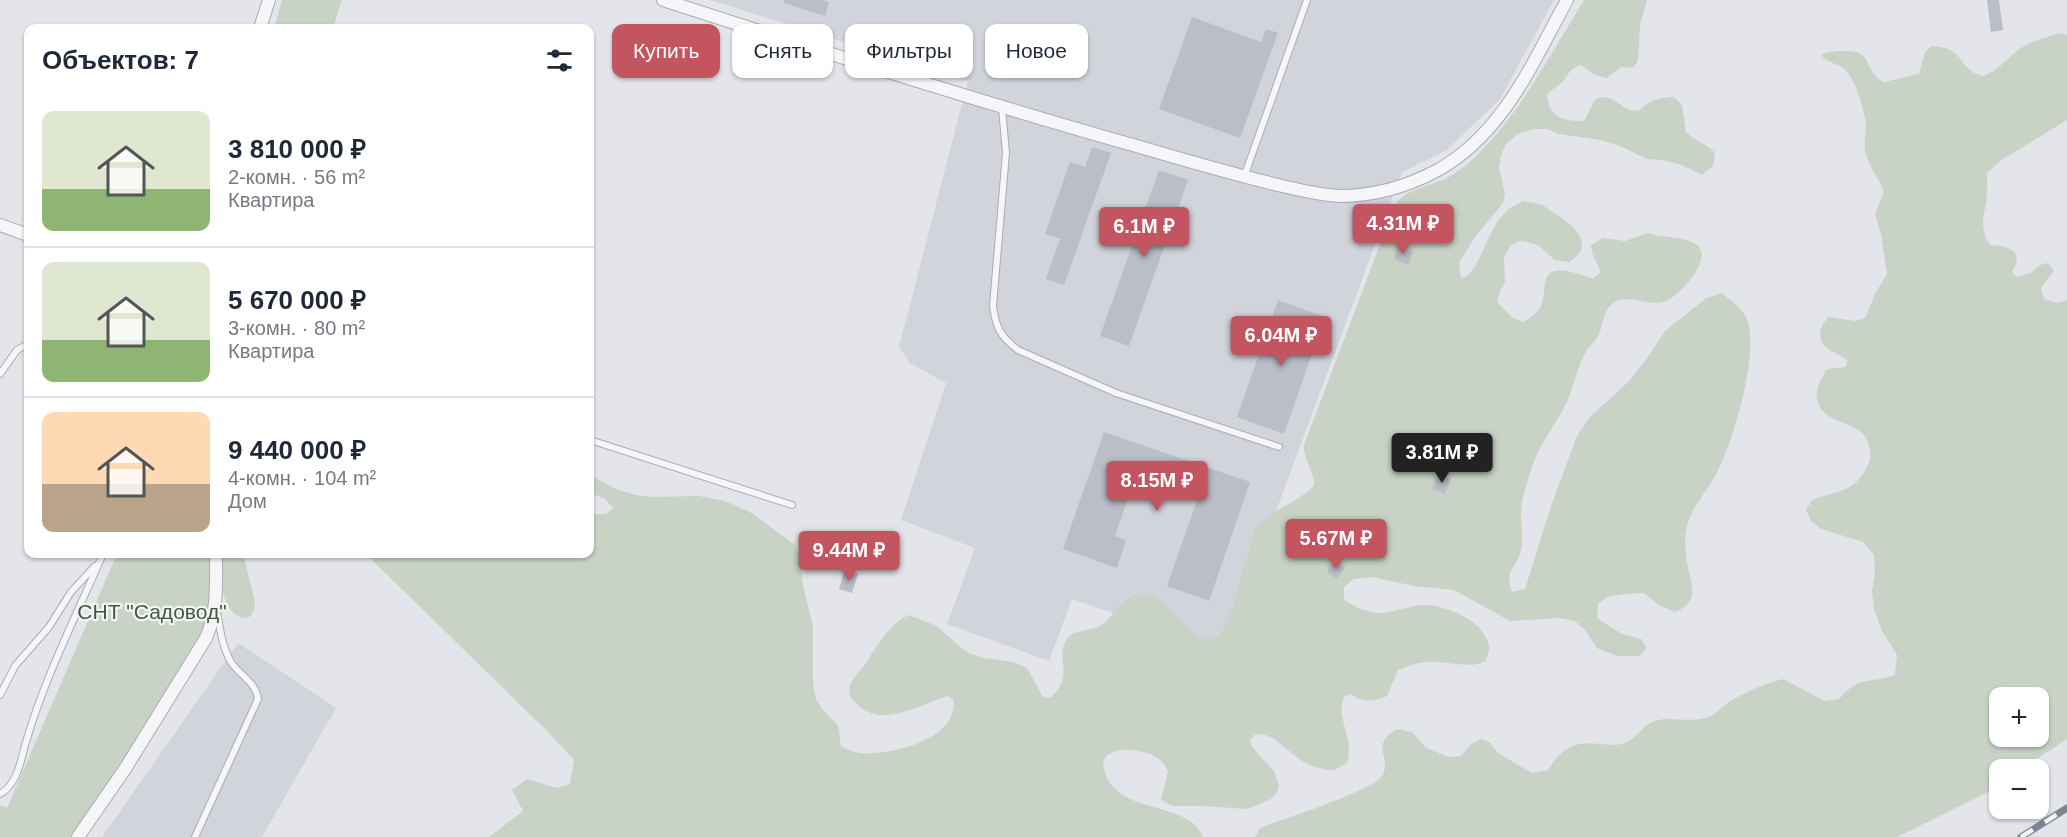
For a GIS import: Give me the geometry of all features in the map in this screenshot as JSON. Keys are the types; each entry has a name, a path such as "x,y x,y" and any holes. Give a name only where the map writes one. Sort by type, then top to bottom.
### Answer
{"street":[{"path":"261,24 269,0"},
{"path":"663,0 1002,108 1244,177 1304,191 1338,196 1374,194 1411,182 1439,169 1464,152 1507,107 1567,0"},
{"path":"0,225 24,234"},
{"path":"78,837 125,769 201,647 212,625 216,603 216,558"}],"lane":[{"path":"1244,177 1307,0"},
{"path":"1002,108 1006,153 993,306 996,324 1004,339 1018,350 1116,393 1279,447"},
{"path":"0,374 17,350 24,346"},
{"path":"594,441 792,505"},
{"path":"0,794 10,786 16,776 46,681 101,558"},
{"path":"0,695 15,666 49,627 71,592 99,562"},
{"path":"195,837 258,699 257,691 235,668 228,657 223,643 216,603"}],"shaded area":[{"path":"710,0 1554,0 1500,99 1447,150 1402,172 1224,651 1072,599 1049,661 947,624 975,548 901,520 946,383 910,363 899,347 968,81 958,78 973,78 973,24 845,24 845,42 833,39 833,24 786,24"},
{"path":"238,643 336,708 262,837 102,837"}],"green space":[{"path":"282,0 342,0 334,24 275,24"},
{"path":"1584,0 1647,0 1640,24 1638,61 1633,68 1621,67 1607,78 1595,75 1581,65 1573,69 1547,95 1548,103 1558,117 1584,121 1595,100 1601,97 1612,99 1633,111 1656,100 1674,97 1682,105 1686,132 1715,153 1713,166 1702,175 1682,165 1647,159 1618,145 1559,134 1547,129 1534,129 1518,134 1506,144 1499,167 1505,194 1503,203 1475,237 1459,263 1461,277 1466,277 1478,261 1500,218 1510,208 1523,201 1542,205 1568,223 1582,241 1577,255 1569,262 1555,260 1539,246 1528,242 1520,241 1511,245 1504,257 1505,282 1497,302 1513,318 1523,322 1535,314 1543,300 1545,281 1551,273 1566,271 1594,278 1601,272 1592,253 1591,245 1603,238 1625,241 1648,233 1693,242 1701,251 1696,272 1671,298 1659,303 1619,300 1607,310 1598,336 1581,362 1566,404 1540,448 1530,472 1521,507 1521,549 1509,579 1512,592 1525,589 1551,506 1577,436 1588,419 1629,381 1665,331 1705,299 1721,293 1745,315 1750,334 1747,374 1737,420 1723,460 1692,512 1686,530 1685,541 1692,588 1691,598 1683,608 1675,612 1659,605 1644,593 1607,597 1598,604 1597,618 1622,634 1641,639 1647,648 1639,656 1617,656 1597,648 1584,629 1575,621 1559,618 1510,621 1454,590 1414,586 1372,577 1354,579 1344,587 1344,600 1364,610 1384,613 1428,605 1466,617 1481,630 1486,638 1489,647 1486,661 1472,665 1434,662 1415,664 1398,670 1387,696 1368,701 1350,694 1344,697 1342,713 1349,754 1347,763 1334,770 1310,765 1270,737 1254,735 1250,741 1252,747 1274,771 1279,786 1271,799 1248,809 1173,806 1161,800 1168,771 1160,760 1144,752 1133,750 1114,752 1107,756 1104,763 1105,773 1113,787 1139,802 1184,817 1195,825 1203,837 489,837 523,811 512,790 527,779 557,788 570,784 574,760 370,558 594,558 594,514 606,514 613,508 605,499 594,495 594,477 616,489 636,495 699,496 725,501 750,512 794,544 800,556 803,585 813,627 813,684 816,699 822,709 838,725 841,746 859,753 887,752 920,742 934,735 945,725 952,713 953,699 947,696 901,713 877,715 866,711 850,695 849,689 852,681 882,640 897,623 909,615 937,626 971,654 1014,662 1027,668 1043,697 1050,698 1062,682 1063,653 1067,639 1074,633 1100,626 1128,598 1135,595 1143,593 1153,595 1196,635 1207,638 1218,634 1229,619 1255,530 1268,516 1300,497 1314,485 1304,445 1395,205 1405,195 1447,178 1473,159 1505,123 1533,83"},
{"path":"2061,33 2067,35 2067,120 2000,161 1987,173 1983,225 1990,245 2009,248 2016,254 2016,265 2012,272 2016,277 2031,273 2040,265 2048,263 2054,271 2041,288 2044,299 2057,303 2067,300 2067,739 2037,759 1989,759 1989,791 1897,837 1255,837 1260,828 1344,797 1381,777 1385,764 1382,747 1384,741 1397,729 1412,732 1426,748 1449,757 1461,756 1471,744 1481,739 1490,743 1498,753 1532,773 1548,770 1563,751 1575,745 1621,744 1631,740 1652,722 1666,719 1704,719 1742,694 1783,679 1825,701 1839,699 1858,683 1895,674 1897,655 1882,631 1874,609 1872,591 1875,573 1874,555 1863,542 1821,529 1811,521 1806,510 1812,500 1843,490 1855,483 1866,469 1870,457 1868,443 1863,434 1829,416 1817,400 1818,388 1827,369 1845,367 1848,361 1829,350 1821,340 1820,332 1829,317 1855,321 1865,318 1887,274 1881,234 1875,214 1884,192 1866,154 1866,126 1860,98 1852,79 1845,70 1821,55 1840,51 1860,53 1872,71 1884,82 1919,74 1925,52 1932,46 1940,47 1952,51 1967,68 1983,76 1994,71 2026,45"},
{"name":"СНТ \"Садовод\"","path":"115,558 212,558 208,627 163,701 73,837 0,837 0,805 7,808"},
{"path":"222,558 244,558 255,601 252,615 244,618 234,613 226,602 222,584"}],"building":[{"path":"784,0 829,2 825,16 784,3"},
{"path":"1987,0 1999,0 2003,30 1991,32"},
{"path":"1192,17 1261,42 1266,29 1278,33 1240,138 1159,109"},
{"path":"1092,147 1111,153 1064,285 1046,279 1060,239 1045,234 1070,162 1085,167"},
{"path":"1159,170 1188,180 1129,346 1100,336"},
{"path":"1398,246 1413,252 1408,265 1394,259"},
{"path":"1278,300 1325,317 1284,434 1237,417"},
{"path":"1104,432 1250,482 1209,601 1167,586 1201,489 1139,467 1115,536 1126,540 1117,568 1063,549"},
{"path":"1438,475 1451,479 1445,494 1432,489"},
{"path":"1334,561 1345,568 1337,579 1327,571"},
{"path":"845,570 858,574 852,593 839,589"}],"railway":[{"path":"2021,837 2067,808"}]}
